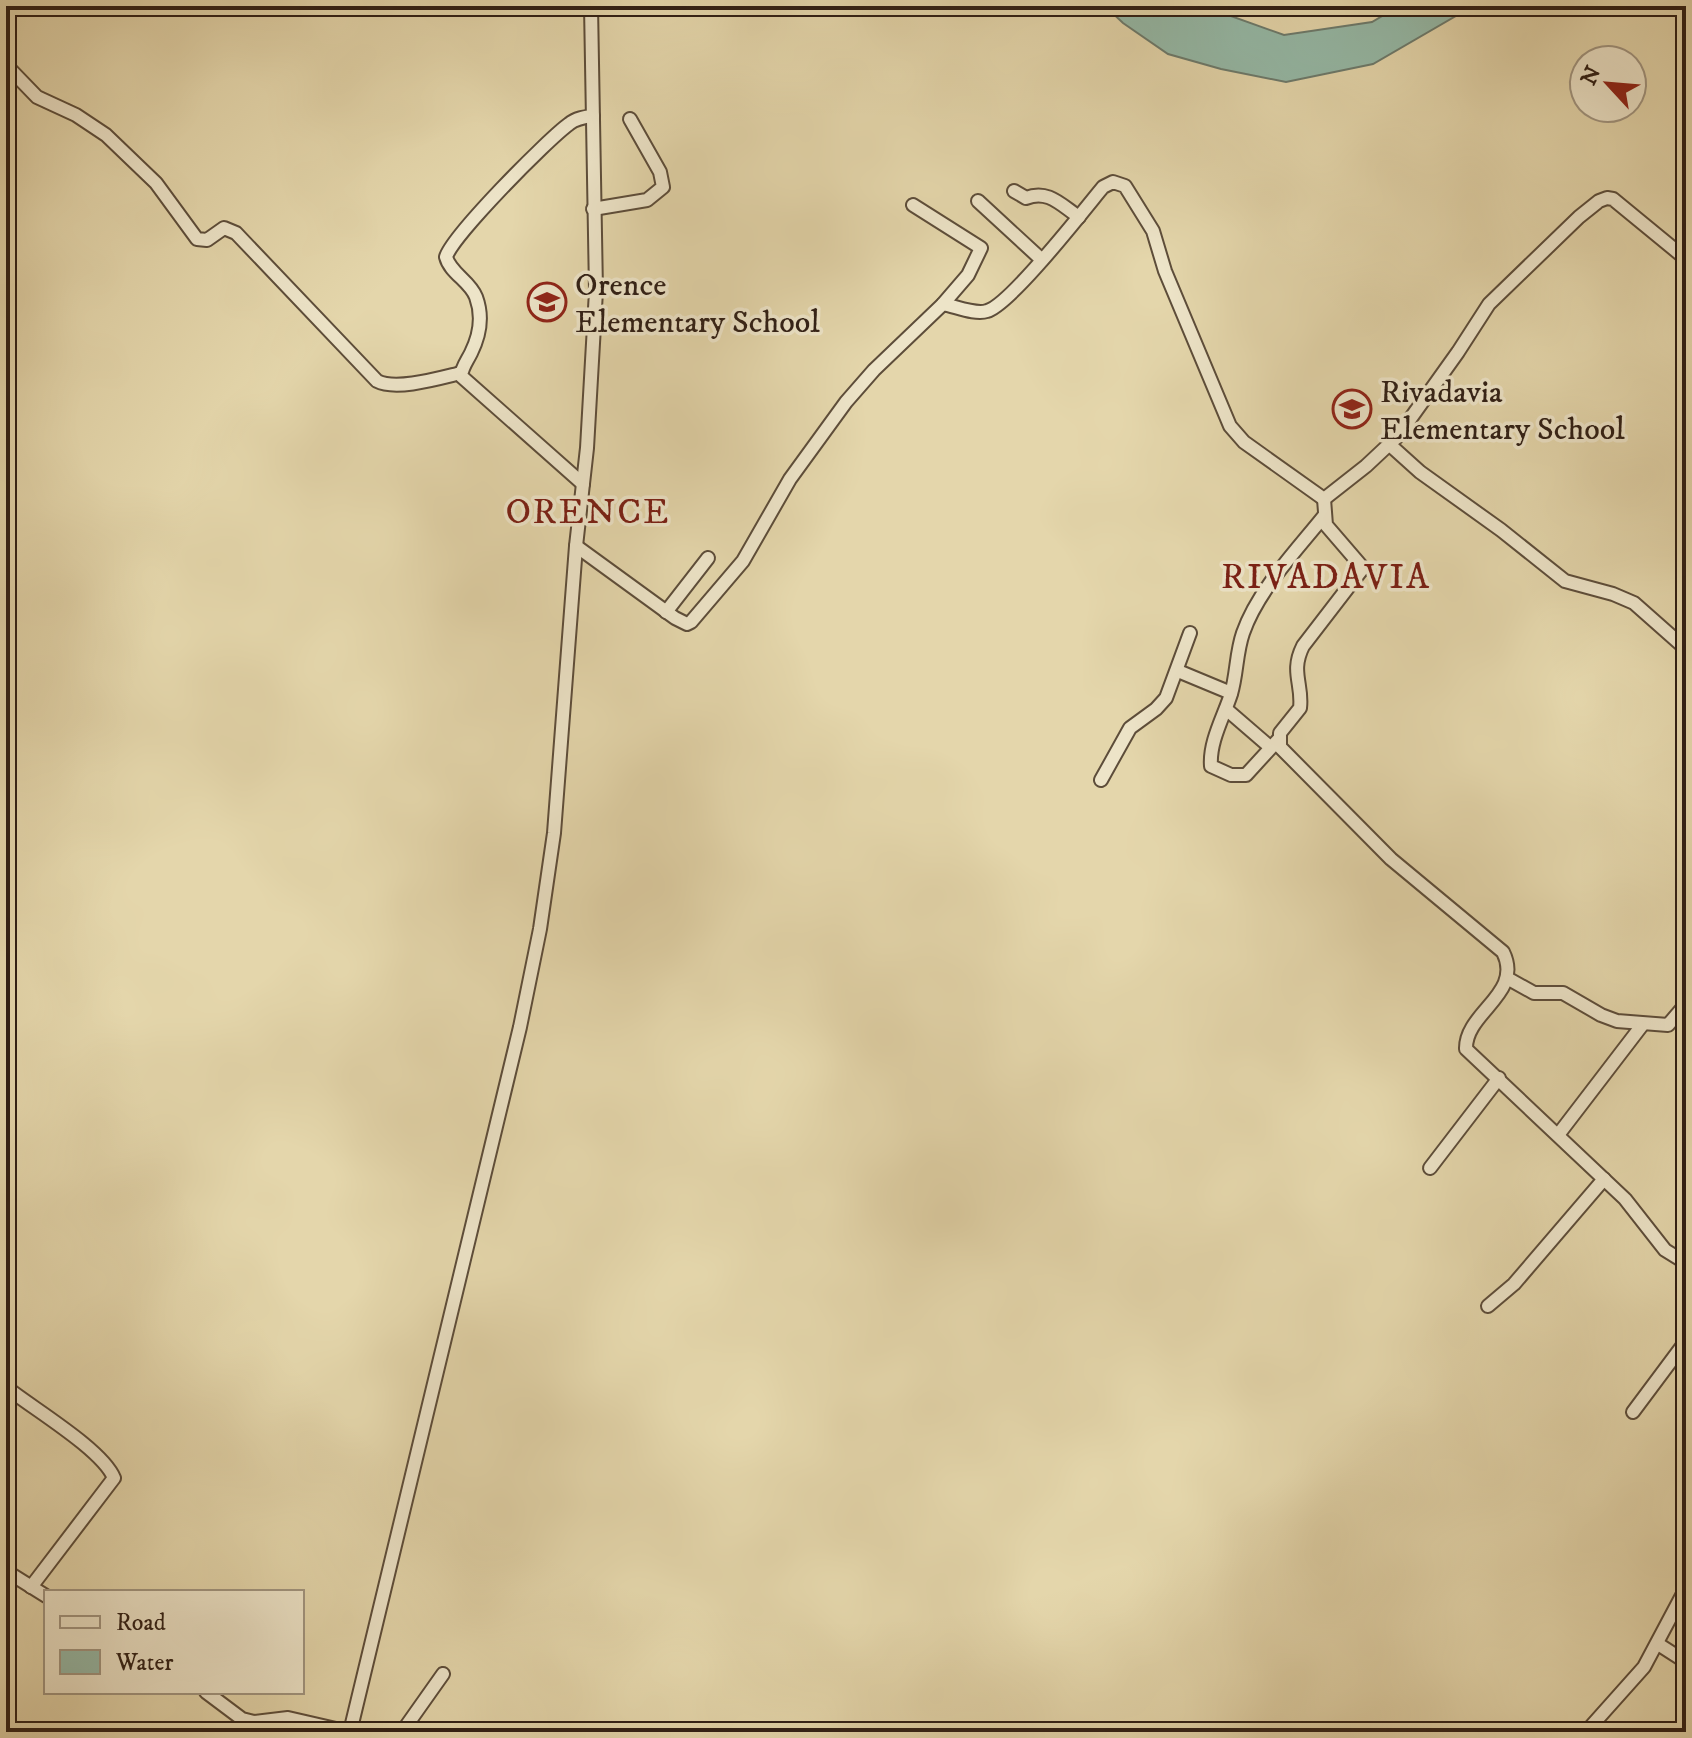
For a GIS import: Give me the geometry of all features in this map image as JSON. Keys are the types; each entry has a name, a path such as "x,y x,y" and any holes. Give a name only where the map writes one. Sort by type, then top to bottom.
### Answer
{"street":[{"path":"209,1694 234,1714 254,1722 288,1718 350,1732 520,1027 540,929 554,833 594,343 596,291 591,6"},
{"path":"6,65 37,97 83,119 106,135 156,183 197,239 207,240 224,228 236,233 377,381 388,384 413,382 461,373"},
{"path":"461,373 479,334 479,308 470,286 446,261 447,252 468,224 569,123 593,116"},
{"path":"593,209 647,200 663,187 660,172 630,119"},
{"path":"943,304 987,311 1004,299 1042,260 1103,187 1113,182 1121,183 1129,190 1153,231 1165,271 1230,426 1244,442 1324,499"},
{"path":"1014,191 1023,198 1046,195 1079,217"},
{"path":"1324,499 1390,445 1489,304 1599,201 1613,199 1686,259"},
{"path":"978,201 1042,260"},
{"path":"576,546 666,612 687,624 695,618 743,561 790,479 846,402 968,275 981,248 913,205"},
{"path":"461,373 464,379 583,484"},
{"path":"1390,445 1420,472 1565,581 1634,603 1686,649"},
{"path":"1324,499 1326,525 1363,568 1303,646 1295,667 1300,708 1274,744 1246,775 1231,775 1216,770 1211,766 1211,759 1231,693 1247,623 1278,574 1324,516"},
{"path":"666,612 708,558"},
{"path":"1101,780 1130,728 1166,698 1190,633"},
{"path":"1178,671 1231,693"},
{"path":"1226,709 1274,744 1391,859 1503,952 1509,970 1507,978 1470,1031 1466,1043 1469,1054 1499,1078 1604,1179 1631,1206 1665,1250 1686,1263"},
{"path":"1507,978 1534,993 1563,993 1617,1021 1668,1025 1686,1004"},
{"path":"1558,1135 1643,1024"},
{"path":"1430,1168 1499,1078"},
{"path":"1488,1306 1514,1284 1604,1179"},
{"path":"1633,1412 1686,1341"},
{"path":"6,1387 106,1465 114,1478 31,1587"},
{"path":"6,1571 44,1595"},
{"path":"1586,1732 1627,1688 1658,1644 1668,1617 1686,1588"},
{"path":"1658,1644 1686,1662"},
{"path":"402,1732 443,1674"}],"water":[{"path":"1105,6 1203,6 1284,35 1372,22 1399,6 1473,6 1373,64 1286,82 1168,54 1123,23"}],"place":[{"name":"Orence Elementary School","path":"547,302"},
{"name":"Rivadavia Elementary School","path":"1352,409"}],"district":[{"name":"ORENCE","path":"588,510"},
{"name":"RIVADAVIA","path":"1326,575"}]}
